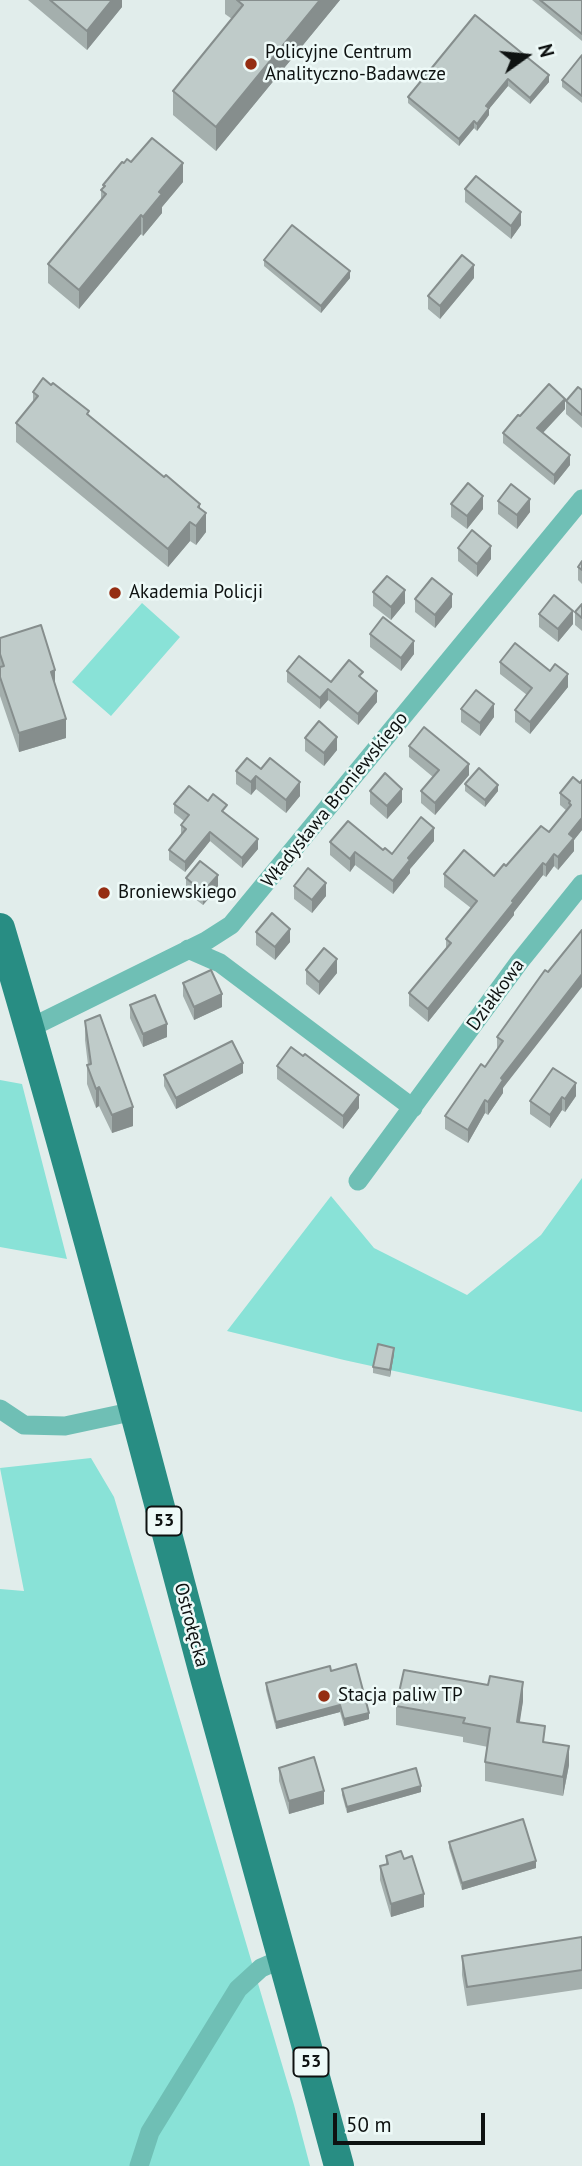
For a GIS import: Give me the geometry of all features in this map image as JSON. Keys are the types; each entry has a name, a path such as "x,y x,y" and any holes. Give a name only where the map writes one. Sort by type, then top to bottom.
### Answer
{"main road":[{"name":"53","path":"0,928 30,1028"},
{"name":"Ostrołęcka","path":"30,1028 339,2166"}],"street":[{"name":"Władysława Broniewskiego","path":"30,1028 217,934 240,916 582,499"},
{"name":"Działkowa","path":"358,1181 520,961 582,884"},
{"path":"188,949 220,963 413,1108"},
{"path":"0,1409 24,1425 65,1426 135,1412"},
{"path":"139,2166 150,2132 238,1989 261,1968 284,1958"}],"shaded area":[{"path":"142,603 180,637 111,716 72,682"},
{"path":"0,1080 22,1084 67,1259 0,1247"},
{"path":"582,1178 582,1412 344,1360 227,1331 331,1196 374,1248 467,1295 541,1235"},
{"path":"91,1458 114,1497 310,2166 0,2166 0,1589 24,1591 0,1468"}],"building":[{"path":"50,0 112,0 87,31"},
{"name":"Policyjne Centrum Analityczno-Badawcze","path":"237,0 320,0 216,127 173,91 243,5"},
{"path":"540,0 582,0 582,34"},
{"path":"475,15 549,75 530,98 508,79 486,106 489,108 477,124 474,121 459,139 408,97"},
{"path":"582,55 582,96 562,80"},
{"path":"152,138 183,163 159,192 162,194 143,217 141,215 79,290 48,264 106,194 101,190 105,186 103,185 122,162 127,159 131,162"},
{"path":"476,176 521,212 511,226 465,189"},
{"path":"292,225 350,271 321,306 264,260"},
{"path":"462,255 474,265 440,306 428,296"},
{"path":"43,378 89,411 87,414 200,504 198,507 206,513 196,526 190,522 168,549 16,423 38,396 33,392"},
{"path":"549,384 565,399 537,428 570,455 554,475 503,433"},
{"path":"578,387 582,390 582,415 566,401"},
{"path":"468,483 483,496 467,516 451,504"},
{"path":"511,484 530,499 517,515 498,501"},
{"path":"472,530 491,546 477,564 458,548"},
{"path":"387,576 405,590 391,607 373,592"},
{"path":"432,578 452,594 435,615 415,599"},
{"path":"554,595 573,611 558,629 539,614"},
{"path":"582,604 582,618 575,612"},
{"path":"383,617 414,641 401,658 370,634"},
{"path":"41,625 55,670 51,672 66,719 19,733 0,677 0,667 4,666 0,654 0,638"},
{"path":"515,643 550,671 555,664 568,674 530,722 515,710 532,688 500,662"},
{"path":"299,656 331,682 349,660 363,672 359,676 377,691 358,714 328,689 320,698 287,671"},
{"path":"476,690 494,704 480,723 461,709"},
{"path":"319,721 337,737 324,753 305,738"},
{"path":"424,727 469,764 435,803 421,791 439,770 409,746"},
{"path":"247,758 261,769 270,758 300,782 286,800 256,776 251,782 236,771"},
{"path":"479,768 498,785 485,800 465,784"},
{"path":"385,773 402,789 387,806 370,791"},
{"path":"573,777 580,783 582,780 582,818 569,834 574,838 558,857 554,854 546,865 543,863 428,1009 409,993 451,943 446,939 477,901 444,874 464,850 494,876 541,826 549,832 571,805 560,793"},
{"path":"189,786 208,801 213,794 227,805 222,811 258,839 242,858 210,832 185,862 169,850 186,829 181,825 189,815 174,804"},
{"path":"421,817 434,828 408,858 410,860 393,881 355,852 350,859 330,842 348,821 383,850 385,848 392,854"},
{"path":"200,861 218,875 203,892 186,878"},
{"path":"308,868 326,883 312,900 294,886"},
{"path":"272,913 290,929 275,947 256,932"},
{"path":"582,930 582,974 501,1078 503,1080 488,1102 485,1100 468,1130 445,1116 481,1064 485,1067 503,1041 497,1037 545,970 548,972"},
{"path":"324,948 337,959 319,982 306,970"},
{"path":"211,970 222,994 194,1007 183,983"},
{"path":"155,995 167,1024 143,1034 130,1005"},
{"path":"100,1015 133,1107 112,1115 99,1087 96,1089 87,1065 91,1064 85,1021"},
{"path":"232,1041 243,1063 176,1098 164,1075"},
{"path":"291,1047 303,1056 305,1054 359,1095 343,1116 277,1066"},
{"path":"553,1068 576,1083 550,1115 530,1101"},
{"path":"378,1344 394,1348 390,1370 373,1367"},
{"path":"356,1664 369,1713 344,1719 340,1705 276,1722 266,1683 330,1666 331,1671"},
{"path":"404,1670 488,1685 490,1676 523,1682 517,1722 545,1726 543,1742 569,1746 563,1777 485,1762 490,1728 463,1723 465,1718 396,1706"},
{"path":"314,1757 324,1791 289,1801 279,1768"},
{"path":"416,1768 421,1786 347,1807 342,1789"},
{"path":"523,1819 536,1861 462,1883 449,1842"},
{"path":"401,1851 404,1859 412,1856 424,1894 391,1904 380,1866 388,1864 386,1856"},
{"path":"582,1937 582,1970 467,1987 462,1956"}],"place":[{"name":"Policyjne Centrum Analityczno-Badawcze","path":"251,64"},
{"name":"Akademia Policji","path":"115,593"},
{"name":"Broniewskiego","path":"104,893"},
{"name":"Stacja paliw TP","path":"324,1696"}]}
